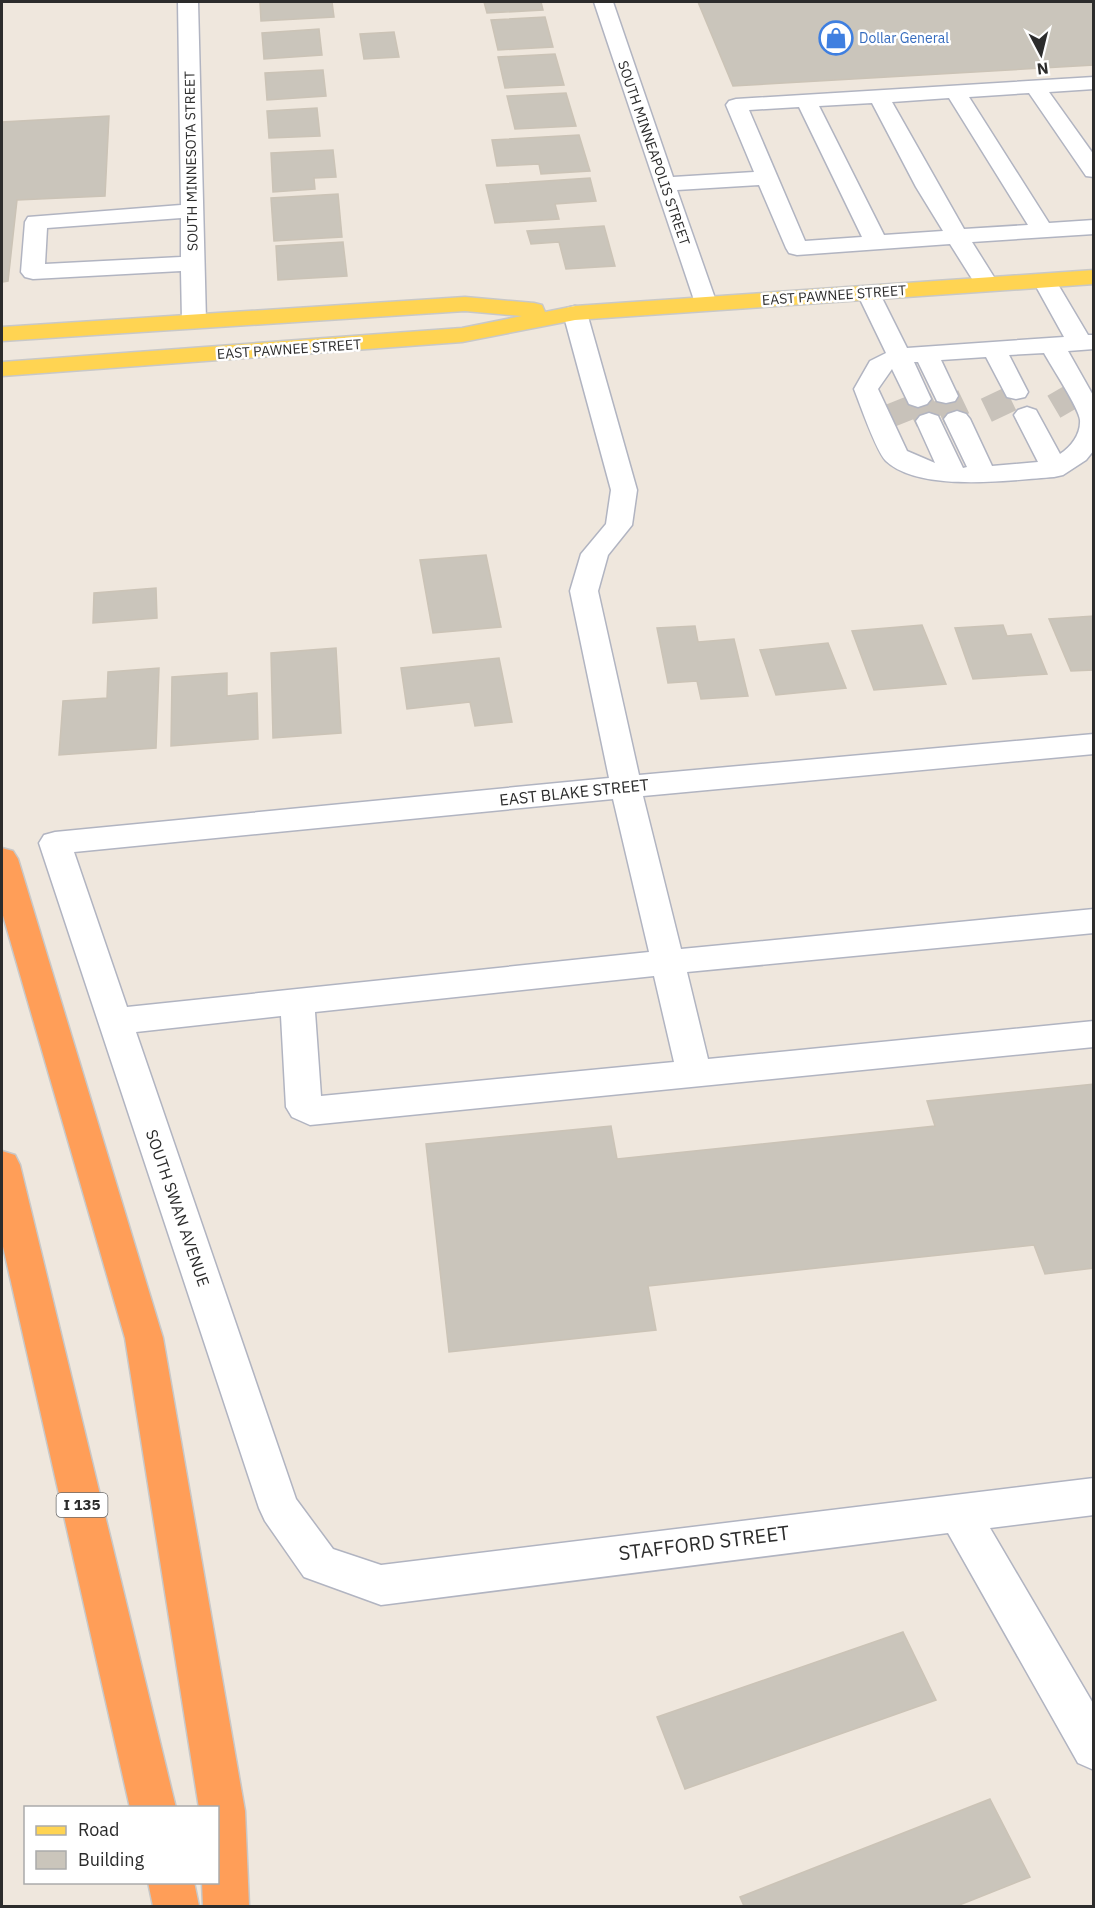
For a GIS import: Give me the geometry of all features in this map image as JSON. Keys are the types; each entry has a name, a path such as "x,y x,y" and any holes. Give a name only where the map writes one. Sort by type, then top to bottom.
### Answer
{"highway":[{"path":"2,859 144,1338 222,1811 226,1906"},
{"name":"I 135","path":"7,1184 153,1806"},
{"path":"171,1884 176,1906"}],"main road":[{"name":"EAST PAWNEE STREET","path":"2,369 462,335 575,313 1094,278"},
{"name":"EAST PAWNEE STREET","path":"2,334 465,304 575,313"}],"street":[{"name":"SOUTH MINNESOTA STREET","path":"188,2 194,321"},
{"name":"SOUTH MINNEAPOLIS STREET","path":"603,2 705,304"},
{"path":"1094,83 736,105 797,248 1094,227"},
{"path":"1035,87 1094,171"},
{"path":"955,91 1042,230"},
{"path":"879,96 927,187 987,285"},
{"path":"806,100 876,242"},
{"path":"665,184 767,178"},
{"path":"192,211 36,222 33,273 193,263"},
{"path":"1014,348 1093,418 1061,459 983,474 954,476 924,468 896,456 866,389 889,361 926,354 1087,342 1045,281"},
{"path":"869,293 889,361 911,411 954,476"},
{"path":"575,313 624,490 619,525 595,554 584,591 626,787 694,1074"},
{"path":"1014,348 1026,391 1014,348"},
{"path":"926,354 946,396"},
{"path":"911,411 924,468"},
{"path":"1061,459 1038,414 1061,459"},
{"path":"957,419 983,474"},
{"name":"EAST BLAKE STREET","path":"55,843 1094,744"},
{"name":"SOUTH SWAN AVENUE","path":"55,843 279,1508 319,1563"},
{"path":"115,1021 669,962 1094,921"},
{"path":"297,1002 304,1107 310,1112 1094,1034"},
{"name":"STAFFORD STREET","path":"319,1563 381,1586 958,1511 1094,1496"},
{"path":"958,1511 1094,1748"}],"building":[{"path":"260,2 332,2 334,17 261,21"},
{"path":"484,2 541,2 543,10 487,13"},
{"path":"698,2 1094,2 1094,65 733,86"},
{"path":"545,17 553,47 498,50 491,20"},
{"path":"319,29 322,55 264,59 262,33"},
{"path":"394,32 399,57 364,59 360,34"},
{"path":"555,54 564,85 505,88 498,57"},
{"path":"323,70 326,96 267,100 265,73"},
{"path":"566,93 576,126 515,129 507,96"},
{"path":"317,108 320,136 269,138 267,111"},
{"path":"109,116 105,196 17,200 8,281 2,282 2,122"},
{"path":"579,135 590,171 541,174 539,164 497,166 492,140"},
{"path":"333,150 336,177 314,178 315,189 273,192 271,153"},
{"path":"590,178 596,201 555,204 559,219 495,223 486,185"},
{"path":"338,194 342,237 274,241 271,198"},
{"path":"604,226 615,266 566,269 559,242 531,244 527,231"},
{"path":"343,242 347,276 278,280 276,246"},
{"path":"486,555 501,627 433,633 420,560"},
{"path":"156,588 157,618 93,623 94,593"},
{"path":"1094,616 1094,670 1071,671 1049,619"},
{"path":"922,625 946,684 874,690 852,631"},
{"path":"1003,625 1007,636 1031,634 1047,674 973,679 955,628"},
{"path":"695,626 698,642 734,639 748,696 701,699 697,681 668,683 657,628"},
{"path":"828,643 846,688 776,695 760,650"},
{"path":"336,648 341,733 273,738 271,653"},
{"path":"499,658 512,722 475,726 470,702 407,709 401,668"},
{"path":"159,668 156,748 59,755 63,701 107,698 108,672"},
{"path":"227,673 227,696 257,693 258,739 171,746 172,677"},
{"path":"1094,1084 1094,1268 1045,1274 1034,1245 648,1286 656,1330 449,1352 426,1144 611,1126 617,1159 935,1126 927,1101"},
{"path":"903,1632 936,1700 685,1789 657,1717"},
{"path":"990,1799 1030,1877 957,1906 744,1906 740,1897"}],"tunnel":[{"path":"1059,389 1072,411"},
{"path":"993,393 1004,416"},
{"path":"946,396 957,419"},
{"path":"918,399 929,421"},
{"path":"895,401 904,423"}],"place":[{"name":"Dollar General","path":"836,38"}]}
